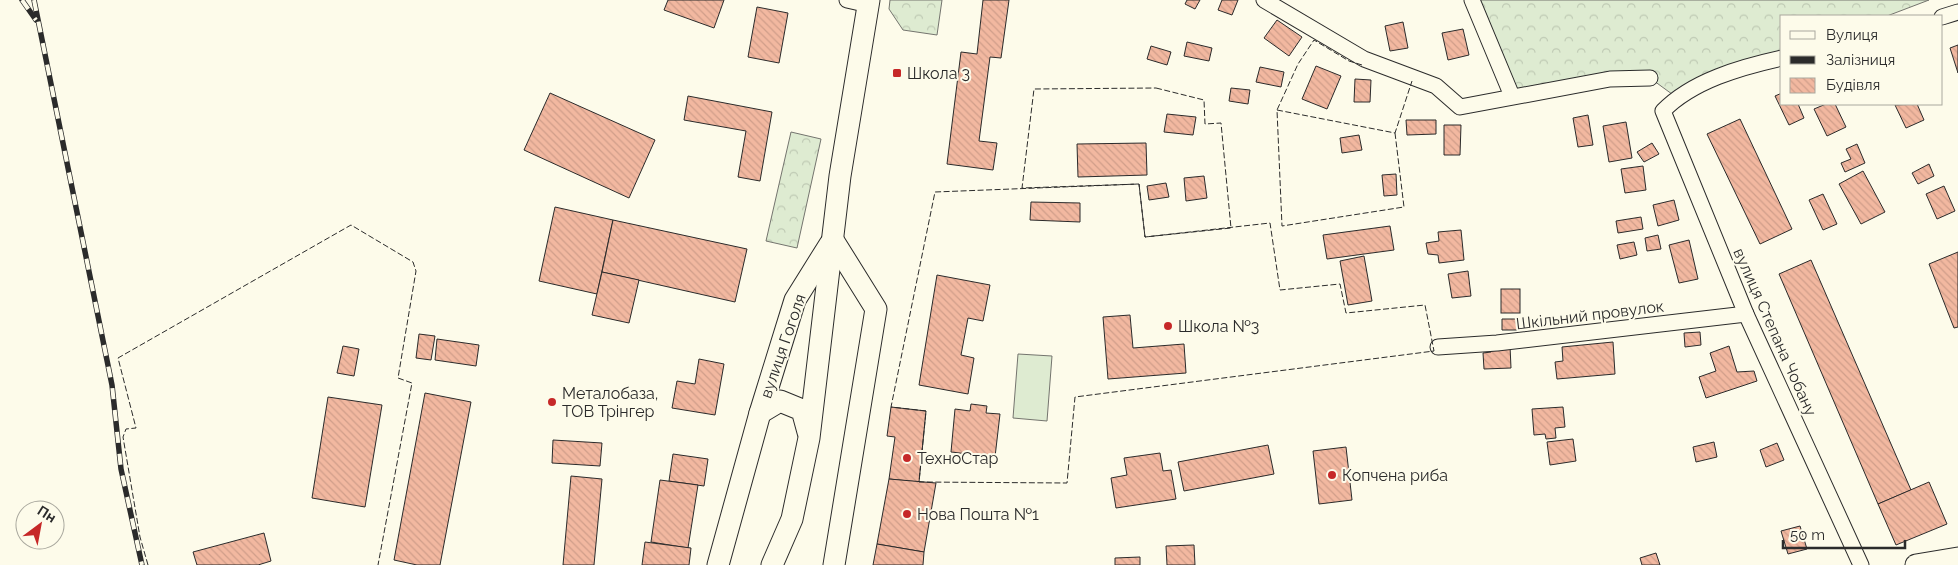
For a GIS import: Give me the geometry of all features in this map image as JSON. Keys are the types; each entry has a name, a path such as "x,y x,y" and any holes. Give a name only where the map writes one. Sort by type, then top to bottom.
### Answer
{"street":[{"path":"847,0 869,2"},
{"path":"1264,0 1364,59 1436,86 1460,107 1610,79 1650,78"},
{"path":"1472,0 1512,96"},
{"name":"вулиця Гоголя","path":"772,565 792,519 809,438 840,176 869,2"},
{"path":"1943,17 1958,12"},
{"name":"вулиця Степана Чобану","path":"1780,59 1730,73 1697,86 1676,97 1663,111 1746,314 1861,565"},
{"path":"833,240 876,309 834,565"},
{"name":"вулиця Гоголя","path":"760,413 795,300 833,240"},
{"name":"вулиця Гоголя","path":"825,309 840,286 857,288 876,309"},
{"name":"Шкільний провулок","path":"1438,347 1497,343 1746,314"},
{"name":"вулиця Гоголя","path":"760,413 780,402 793,405 802,410 809,438"},
{"path":"718,565 760,413"},
{"path":"1916,565 1958,558"}],"green space":[{"path":"890,0 942,0 937,35 903,30 889,9"},
{"path":"1472,0 1929,0 1890,15 1780,15 1780,58 1676,97 1650,78 1512,96"},
{"path":"791,132 821,139 797,248 766,241"},
{"path":"1018,354 1052,356 1047,421 1013,418"}],"building":[{"path":"668,0 724,0 714,28 664,10"},
{"path":"983,0 1009,0 1001,58 990,57 979,141 997,143 993,170 947,164 961,52 977,54"},
{"path":"1187,0 1200,0 1195,9 1185,4"},
{"path":"1222,0 1238,0 1232,15 1218,10"},
{"path":"757,7 788,13 779,63 748,57"},
{"path":"1277,20 1302,37 1289,56 1264,38"},
{"path":"1403,22 1408,48 1390,51 1385,26"},
{"path":"1463,29 1469,55 1448,60 1442,33"},
{"path":"1187,42 1212,48 1209,61 1184,56"},
{"path":"1958,45 1958,73 1950,48"},
{"path":"1151,46 1171,52 1167,65 1147,59"},
{"path":"1316,66 1341,76 1327,109 1302,99"},
{"path":"1260,67 1284,72 1281,87 1256,82"},
{"path":"1355,79 1371,80 1370,102 1354,102"},
{"path":"1231,88 1250,90 1248,104 1229,101"},
{"path":"550,93 655,140 629,198 524,150"},
{"path":"1780,94 1780,105 1798,105 1804,118 1789,125 1775,96"},
{"path":"688,96 772,112 760,181 738,177 746,131 684,120"},
{"path":"1824,105 1835,105 1846,127 1827,136 1814,109"},
{"path":"1895,105 1917,105 1924,120 1906,128"},
{"path":"1167,114 1196,117 1193,135 1164,132"},
{"path":"1588,115 1593,145 1578,147 1573,118"},
{"path":"1740,119 1792,229 1760,244 1707,134"},
{"path":"1406,120 1436,120 1436,134 1407,135"},
{"path":"1626,122 1632,158 1609,162 1603,126"},
{"path":"1444,125 1461,125 1460,155 1444,155"},
{"path":"1359,135 1362,150 1342,153 1340,138"},
{"path":"1146,143 1147,175 1078,177 1077,144"},
{"path":"1652,143 1659,154 1644,162 1637,152"},
{"path":"1857,144 1865,163 1845,172 1841,163 1851,159 1846,149"},
{"path":"1929,164 1934,176 1918,184 1912,173"},
{"path":"1643,166 1646,190 1625,193 1621,169"},
{"path":"1863,171 1885,212 1861,224 1839,184"},
{"path":"1396,174 1397,195 1384,196 1382,175"},
{"path":"1204,176 1207,198 1186,201 1184,178"},
{"path":"1166,183 1169,197 1149,200 1147,186"},
{"path":"1944,186 1955,211 1937,219 1926,194"},
{"path":"1823,194 1837,224 1823,230 1809,200"},
{"path":"1674,200 1679,220 1658,226 1653,205"},
{"path":"1031,202 1080,203 1080,222 1030,220"},
{"path":"555,207 613,220 597,294 539,281"},
{"path":"1641,217 1643,229 1618,233 1616,221"},
{"path":"613,220 747,249 735,302 602,272"},
{"path":"1390,226 1394,250 1327,259 1323,235"},
{"path":"1461,230 1464,260 1439,263 1438,255 1428,254 1426,243 1439,241 1438,232"},
{"path":"1658,235 1661,249 1647,251 1645,238"},
{"path":"1689,240 1698,279 1679,283 1669,245"},
{"path":"1634,242 1637,255 1620,259 1617,245"},
{"path":"1958,252 1958,327 1954,328 1929,264"},
{"path":"1364,256 1372,301 1348,305 1340,261"},
{"path":"1811,260 1911,490 1878,504 1779,274"},
{"path":"1468,271 1471,296 1452,298 1448,274"},
{"path":"602,272 639,280 629,323 592,315"},
{"path":"937,275 990,285 983,321 968,318 961,355 974,358 968,394 919,385"},
{"path":"1501,289 1520,289 1520,313 1501,313"},
{"path":"1130,315 1133,348 1184,344 1186,373 1108,379 1103,317"},
{"path":"1502,319 1516,319 1517,330 1502,330"},
{"path":"1700,332 1701,345 1685,347 1684,333"},
{"path":"419,334 435,336 431,360 416,358"},
{"path":"437,339 479,345 476,366 435,360"},
{"path":"1613,342 1615,374 1557,379 1555,362 1563,361 1562,347"},
{"path":"343,346 359,349 354,376 337,373"},
{"path":"1510,346 1511,368 1484,369 1483,353 1491,352 1491,347"},
{"path":"1729,346 1737,372 1754,371 1757,381 1706,398 1699,377 1716,371 1710,353"},
{"path":"699,359 724,364 715,415 672,408 677,381 695,384"},
{"path":"425,393 471,402 440,565 417,565 394,560"},
{"path":"328,397 382,405 365,507 312,498"},
{"path":"971,404 987,406 986,413 1000,414 995,457 951,452 955,409 970,411"},
{"name":"ТехноСтар","path":"891,407 926,411 919,482 889,479 895,437 887,436"},
{"path":"1563,407 1565,427 1555,428 1556,438 1546,439 1545,434 1534,435 1532,409"},
{"path":"1573,439 1576,461 1550,465 1547,442"},
{"path":"553,440 602,443 600,466 552,463"},
{"path":"1714,442 1717,457 1696,462 1693,447"},
{"path":"1777,443 1784,460 1766,467 1760,450"},
{"path":"1268,445 1274,474 1184,491 1178,462"},
{"name":"Копчена риба","path":"1346,447 1352,500 1319,504 1313,451"},
{"path":"1160,453 1163,471 1171,470 1176,499 1116,508 1111,478 1127,475 1124,458"},
{"path":"673,454 708,459 704,486 669,481"},
{"path":"571,476 602,479 594,565 563,565"},
{"name":"Нова Пошта №1","path":"889,479 936,483 924,552 877,544"},
{"path":"660,480 698,485 688,548 651,542"},
{"path":"1929,482 1947,524 1896,545 1878,504"},
{"path":"1800,526 1807,549 1788,554 1781,531"},
{"path":"264,533 271,561 258,565 197,565 193,552"},
{"path":"645,542 691,548 689,565 642,565"},
{"path":"877,544 924,552 923,565 873,565"},
{"path":"1194,545 1195,565 1167,565 1166,546"},
{"path":"1656,553 1660,565 1642,565 1640,558"},
{"path":"1140,557 1140,565 1115,565 1115,558"}],"railway":[{"path":"22,0 36,20"},
{"path":"34,0 112,385 121,469 142,565"}],"fence":[{"path":"1362,65 1349,61 1314,40 1298,64 1277,110 1282,226 1404,207 1395,133"},
{"path":"1277,110 1395,133 1412,81"},
{"path":"1156,88 1204,100 1205,124 1221,123 1231,228 1145,237 1139,184 1022,188 1034,89 1156,88"},
{"path":"1139,184 1145,237 1270,223 1280,290 1340,284 1346,313 1425,305 1434,351 1075,397 1067,483 919,482 926,411 891,407 935,192 1139,184"},
{"path":"148,565 140,537 123,437 126,429 136,428 118,358 351,225 413,262 416,271 398,378 412,383 378,565"}],"place":[{"name":"Школа 3","path":"897,73"},
{"name":"Школа №3","path":"1168,326"},
{"name":"Металобаза, ТОВ Трінгер","path":"552,402"},
{"name":"ТехноСтар","path":"907,458"},
{"name":"Копчена риба","path":"1332,475"},
{"name":"Нова Пошта №1","path":"907,514"}]}
